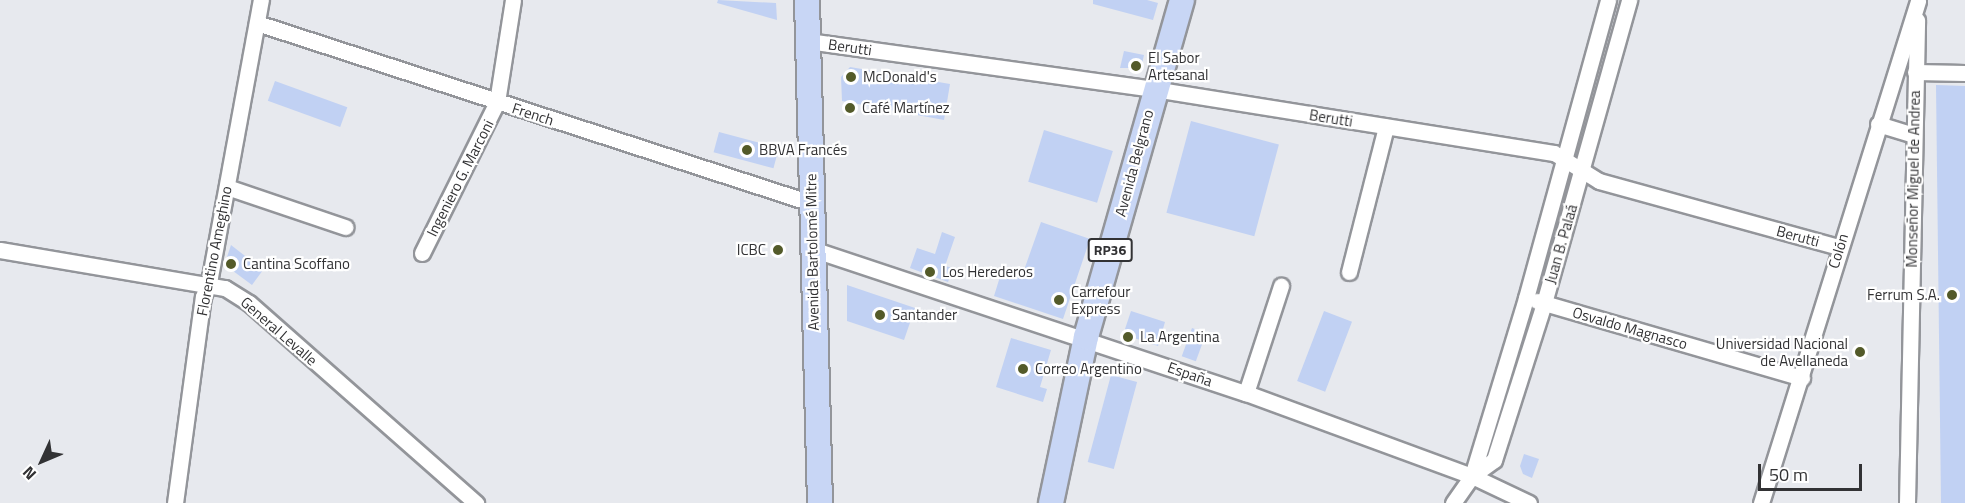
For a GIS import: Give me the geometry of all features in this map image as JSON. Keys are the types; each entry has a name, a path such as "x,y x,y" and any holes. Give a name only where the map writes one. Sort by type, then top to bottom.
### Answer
{"main road":[{"name":"Avenida Bartolomé Mitre","path":"807,0 820,503"},
{"name":"Avenida Belgrano","path":"1051,503 1086,337 1154,89 1182,0"}],"street":[{"name":"Florentino Ameghino","path":"175,503 208,284 261,0"},
{"name":"Ingeniero G. Marconi","path":"422,253 497,102 513,0"},
{"name":"Juan B. Palaá","path":"1454,503 1472,476 1526,298 1608,0"},
{"name":"Juan B. Palaá","path":"1472,476 1494,460 1544,303 1629,0"},
{"name":"Colón","path":"1915,72 1918,0"},
{"name":"Colón","path":"1761,503 1802,378 1839,247 1918,0"},
{"name":"French","path":"257,23 811,203"},
{"name":"Berutti","path":"808,41 1154,89 1554,153 1581,172 1599,181 1839,247"},
{"path":"1915,72 1965,73"},
{"name":"Monseñor Miguel de Andrea","path":"1907,503 1915,72"},
{"path":"1878,124 1913,135"},
{"path":"1349,272 1386,126"},
{"path":"227,187 345,227"},
{"name":"España","path":"812,249 1086,337 1246,393 1472,476 1529,503"},
{"name":"General Levalle","path":"0,250 225,288 249,303 476,503"},
{"path":"1246,393 1281,286"},
{"name":"Osvaldo Magnasco","path":"1526,298 1802,378"}],"building":[{"path":"718,0 776,3 777,20 717,3"},
{"path":"1093,0 1147,0 1158,3 1153,20 1093,4"},
{"path":"1124,51 1144,55 1141,68 1120,68"},
{"path":"850,67 950,84 944,120 842,101 841,77"},
{"path":"275,81 347,107 340,127 268,101"},
{"name":"Ferrum S.A.","path":"1936,85 1965,86 1965,503 1941,503"},
{"path":"1191,121 1279,145 1254,236 1166,213"},
{"path":"1044,130 1113,151 1097,203 1028,182"},
{"name":"BBVA Francés","path":"719,132 779,148 773,168 714,152"},
{"path":"1041,222 1090,239 1063,319 994,296 1003,267 1023,273"},
{"path":"942,232 955,237 945,266 953,268 948,282 910,268 917,248 935,254"},
{"path":"231,245 263,270 252,285 229,268 227,257"},
{"name":"Santander","path":"847,285 915,308 904,340 847,321"},
{"path":"1131,311 1165,322 1158,346 1128,336 1125,329"},
{"path":"1324,311 1352,322 1325,392 1297,381"},
{"path":"1192,328 1206,333 1196,361 1182,356"},
{"name":"Correo Argentino","path":"1011,338 1051,350 1040,387 1047,389 1043,402 996,387"},
{"path":"1111,375 1137,382 1114,469 1088,462"},
{"path":"1524,454 1539,459 1532,478 1523,474 1520,466"}],"place":[{"name":"El Sabor Artesanal","path":"1136,66"},
{"name":"McDonald's","path":"851,77"},
{"name":"Café Martínez","path":"850,108"},
{"name":"BBVA Francés","path":"747,150"},
{"name":"ICBC","path":"778,250"},
{"name":"Cantina Scoffano","path":"231,264"},
{"name":"Los Herederos","path":"930,272"},
{"name":"Ferrum S.A.","path":"1952,295"},
{"name":"Carrefour Express","path":"1059,300"},
{"name":"Santander","path":"880,315"},
{"name":"La Argentina","path":"1128,337"},
{"name":"Universidad Nacional de Avellaneda","path":"1860,352"},
{"name":"Correo Argentino","path":"1023,369"}]}
